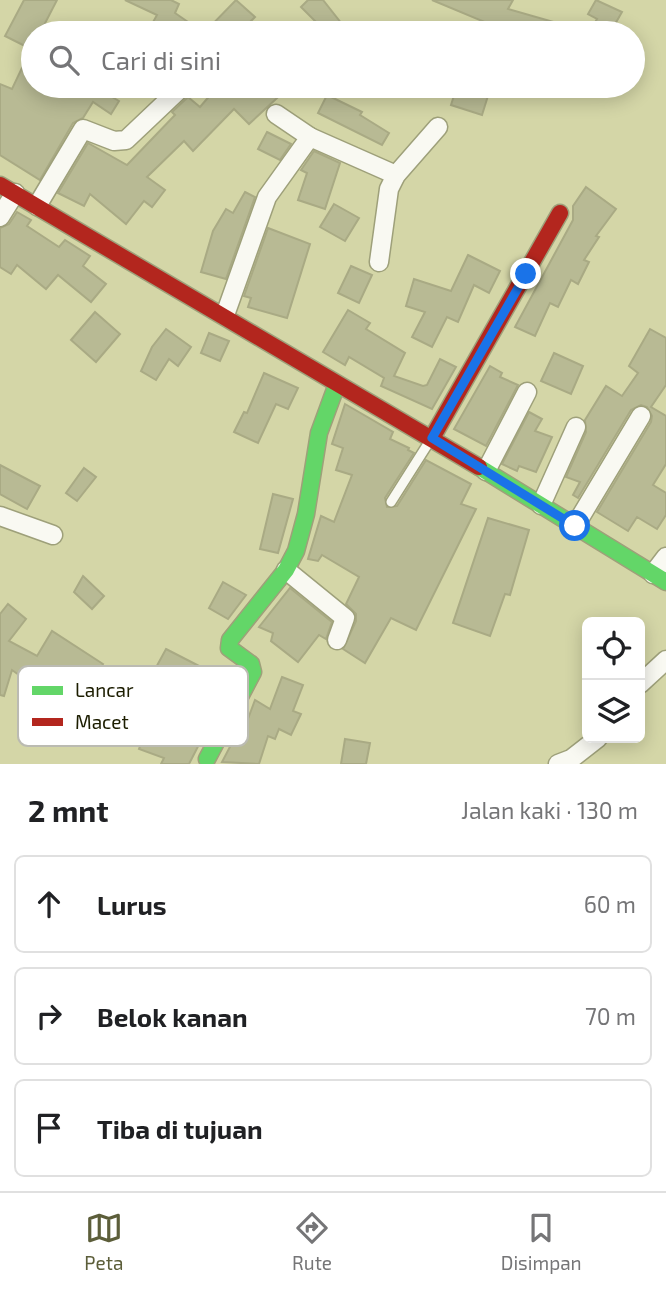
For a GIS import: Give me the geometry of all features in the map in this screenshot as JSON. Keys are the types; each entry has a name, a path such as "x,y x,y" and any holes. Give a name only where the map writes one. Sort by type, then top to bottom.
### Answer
{"main road":[{"path":"7,189 432,438 660,578"},
{"path":"432,438 560,213"},
{"path":"248,681 253,672 251,664 229,648 230,640 286,570 296,551 306,514 319,433 337,384"},
{"path":"207,759 214,746"}],"street":[{"path":"37,206 82,130 91,130 114,141 126,140 170,98"},
{"path":"276,114 310,136 396,175"},
{"path":"379,262 387,194 396,175 438,127"},
{"path":"225,315 267,197 310,136"},
{"path":"0,217 7,189"},
{"path":"486,471 527,392"},
{"path":"575,526 641,416"},
{"path":"541,505 576,428"},
{"path":"0,516 53,535"},
{"path":"660,578 666,557"},
{"path":"286,570 344,617 345,624 337,640"},
{"path":"644,680 666,660"},
{"path":"558,764 590,743"}],"lane":[{"path":"391,502 432,438"}],"building":[{"path":"24,0 57,0 46,21 21,21 21,44 5,36"},
{"path":"125,0 171,0 179,4 175,13 187,21 154,21 157,15"},
{"path":"236,0 255,17 251,21 216,21"},
{"path":"308,0 323,0 340,21 315,21 301,7"},
{"path":"432,0 513,0 508,9 550,21 482,21"},
{"path":"596,0 622,12 617,21 596,21 597,19 588,14"},
{"path":"21,70 21,98 114,98 119,101 111,114 93,102 83,118 73,123 40,180 0,155 0,84 12,89"},
{"path":"187,98 200,107 208,98 277,98 249,124 234,109 193,151 184,141 147,177 165,190 152,207 144,201 126,224 90,194 84,206 58,193 88,143 127,165 175,115 172,112"},
{"path":"326,98 333,98 362,112 360,115 389,133 382,145 318,113"},
{"path":"453,98 487,98 482,115 451,105"},
{"path":"267,132 291,144 280,160 258,149"},
{"path":"314,151 340,163 325,209 298,200 307,173 301,170"},
{"path":"586,187 616,209 596,236 599,237 584,260 589,262 578,284 571,280 558,307 550,303 535,336 515,327 573,220 573,206"},
{"path":"245,192 255,197 226,279 201,272 213,231 226,209 233,213"},
{"path":"334,204 359,218 345,241 320,227"},
{"path":"17,212 31,220 27,226 59,247 65,240 90,256 83,266 106,284 91,302 58,275 46,289 17,265 11,274 0,267 0,228 9,224"},
{"path":"268,228 310,244 287,318 248,307 251,298 244,296"},
{"path":"468,255 500,271 489,293 474,285 458,322 447,317 432,347 412,337 425,312 406,306 414,279 451,291"},
{"path":"351,266 372,275 359,303 338,293"},
{"path":"348,310 370,323 366,329 405,353 394,376 423,386 427,385 440,359 456,367 432,409 381,386 384,378 349,357 345,365 323,352"},
{"path":"95,312 120,334 96,362 71,340"},
{"path":"166,329 191,347 178,366 169,359 156,380 141,371 152,347"},
{"path":"650,329 666,338 666,385 651,407 666,416 666,464 653,485 666,493 666,515 657,529 637,517 628,531 597,512 651,422 652,416 647,407 641,405 631,410 578,498 573,495 580,482 566,477 586,432 585,420 606,386 622,396 638,373 629,366"},
{"path":"209,333 229,341 220,361 201,353"},
{"path":"554,353 583,366 571,394 541,381"},
{"path":"490,366 502,373 500,377 518,385 486,446 454,429"},
{"path":"264,373 298,388 288,409 276,404 258,443 234,432 244,412 247,413"},
{"path":"345,404 393,432 390,439 414,453 385,498 387,507 397,506 426,460 471,484 461,504 476,509 416,630 391,618 365,663 343,649 356,621 356,614 346,604 359,577 322,555 318,561 308,559 321,516 334,522 352,475 336,470 343,448 332,444"},
{"path":"529,412 542,419 535,431 552,437 536,472 519,466 517,471 502,464"},
{"path":"0,465 40,486 27,509 0,494"},
{"path":"84,468 96,477 77,501 66,493"},
{"path":"273,494 293,499 278,553 260,549"},
{"path":"488,518 529,530 510,595 505,594 490,636 453,623"},
{"path":"83,576 104,596 92,609 74,592"},
{"path":"223,582 246,595 228,619 209,608"},
{"path":"290,588 332,622 326,639 319,635 298,662 271,641 273,633 259,627"},
{"path":"8,604 26,619 9,641 37,656 52,631 103,664 18,666 18,674 12,670 4,696 0,695 0,614"},
{"path":"166,649 199,666 157,666"},
{"path":"282,677 303,685 293,711 301,714 291,735 279,729 275,739 268,736 259,764 222,762 230,746 248,746 248,719 255,700 270,709"},
{"path":"345,739 370,743 366,764 341,764"},
{"path":"140,746 198,746 189,764 161,764 164,758 139,749"}],"traffic: fast":[{"path":"248,681 253,672 251,664 229,648 230,640 286,570 296,551 306,514 319,433 337,384"},
{"path":"479,467 666,582"},
{"path":"207,759 214,746"}],"traffic: jam":[{"path":"0,185 479,467"},
{"path":"432,438 560,213"}],"route":[{"path":"526,274 494,335 432,438 575,526"}]}
